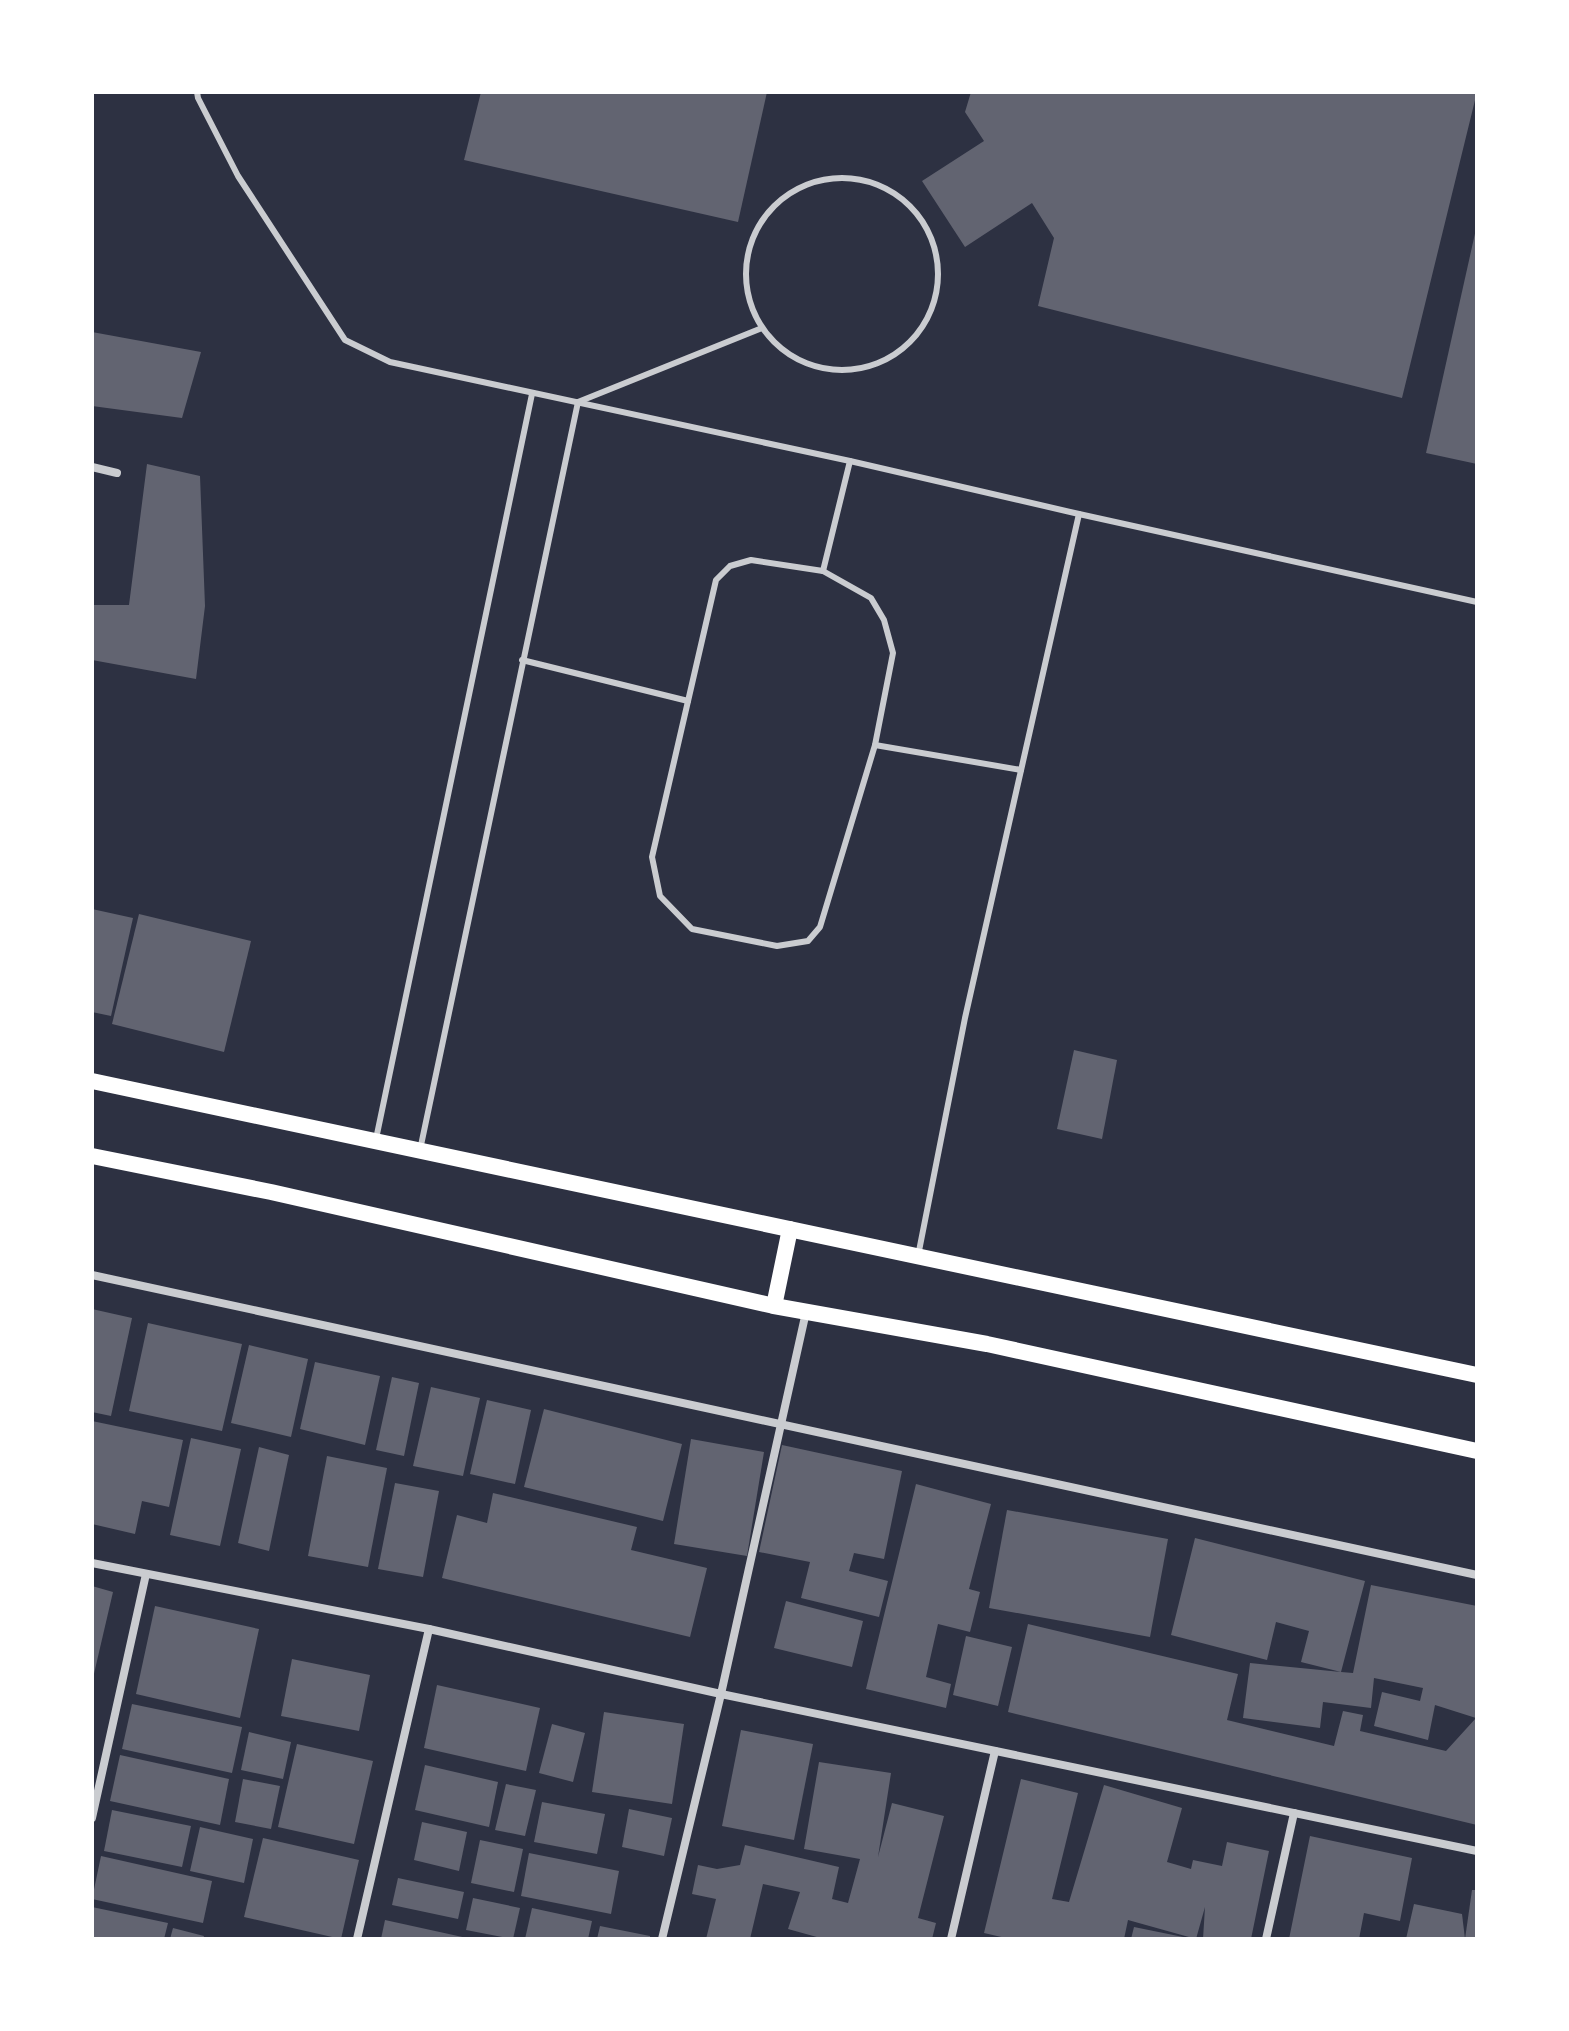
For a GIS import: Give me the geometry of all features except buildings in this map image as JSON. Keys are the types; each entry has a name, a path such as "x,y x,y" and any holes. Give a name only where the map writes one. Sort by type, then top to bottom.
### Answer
{"main road":[{"path":"92,1081 1477,1375"},
{"path":"92,1156 271,1192 774,1306 987,1344 1477,1451"},
{"path":"774,1306 790,1229"}],"street":[{"path":"92,467 117,473"},
{"path":"92,1275 1477,1575"},
{"path":"662,1939 721,1694 806,1312"},
{"path":"92,1563 429,1629 721,1694 1477,1851"},
{"path":"92,1818 146,1574"},
{"path":"357,1939 429,1629"},
{"path":"951,1939 995,1751"},
{"path":"1266,1939 1294,1813"}],"lane":[{"path":"197,92 238,176 345,340 390,362 850,461 1477,602"},
{"path":"832,176 864,179 895,192 919,215 934,243 939,273 934,304 921,332 899,353 871,367 841,371 811,365 783,351 762,328 749,297 745,265 754,232 773,206 800,186 832,176"},
{"path":"578,402 762,328"},
{"path":"375,1142 532,394"},
{"path":"420,1150 578,402"},
{"path":"823,571 850,461"},
{"path":"918,1256 965,1018 1079,514"},
{"path":"751,560 823,571 871,598 884,620 893,653 875,745 820,927 808,941 777,946 692,929 660,896 652,857 716,580 730,566 751,560"},
{"path":"522,660 688,701"},
{"path":"875,745 1021,770"}]}
